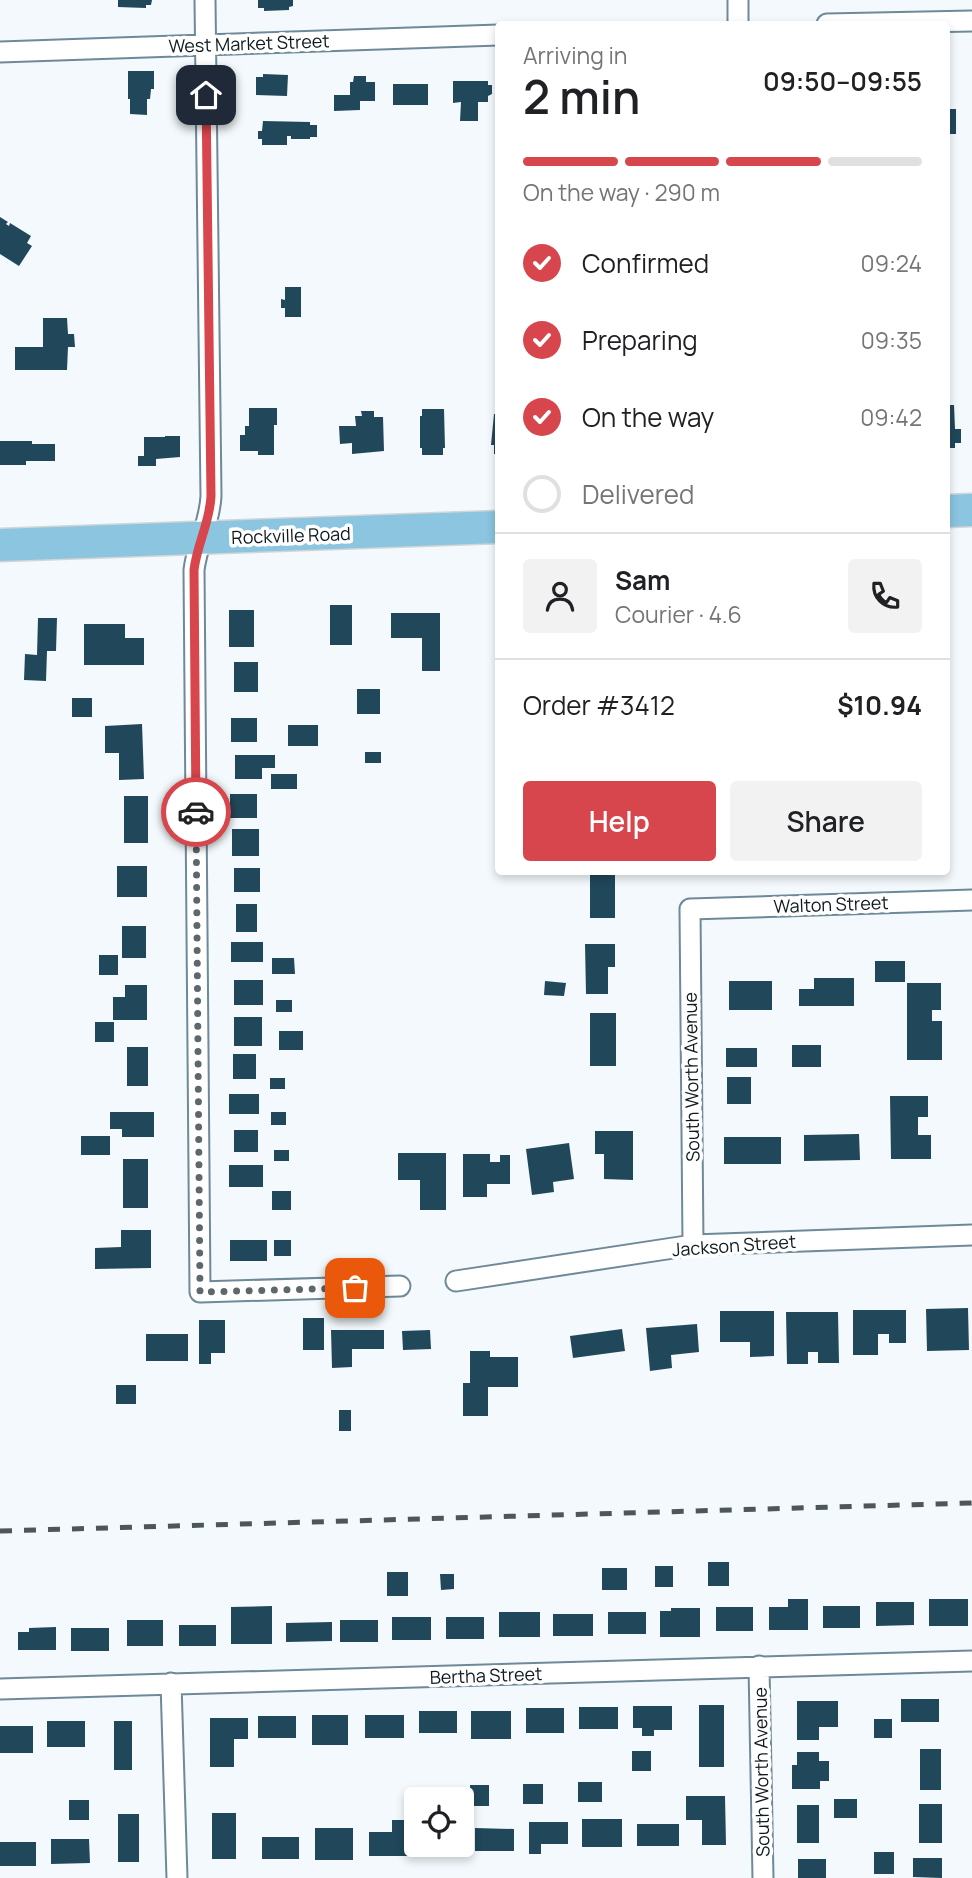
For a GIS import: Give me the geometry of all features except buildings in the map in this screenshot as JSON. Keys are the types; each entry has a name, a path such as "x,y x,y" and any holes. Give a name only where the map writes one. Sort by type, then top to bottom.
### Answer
{"main road":[{"path":"950,511 972,510"},
{"name":"Rockville Road","path":"0,545 495,527"}],"street":[{"path":"205,0 211,496 210,511 194,570 200,1292 400,1286"},
{"path":"737,0 738,21"},
{"path":"950,21 972,21"},
{"name":"West Market Street","path":"0,52 495,35"},
{"name":"Walton Street","path":"690,909 972,900"},
{"name":"South Worth Avenue","path":"690,909 693,1245"},
{"name":"Jackson Street","path":"456,1281 693,1245 972,1235"},
{"name":"Bertha Street","path":"0,1689 972,1661"},
{"name":"South Worth Avenue","path":"760,1666 763,1878"},
{"path":"171,1683 177,1878"}],"railway":[{"path":"0,1531 972,1503"}],"way so far":[{"path":"196,812 200,1292 355,1288"}],"route":[{"path":"196,812 194,570 211,507 206,95"}]}
